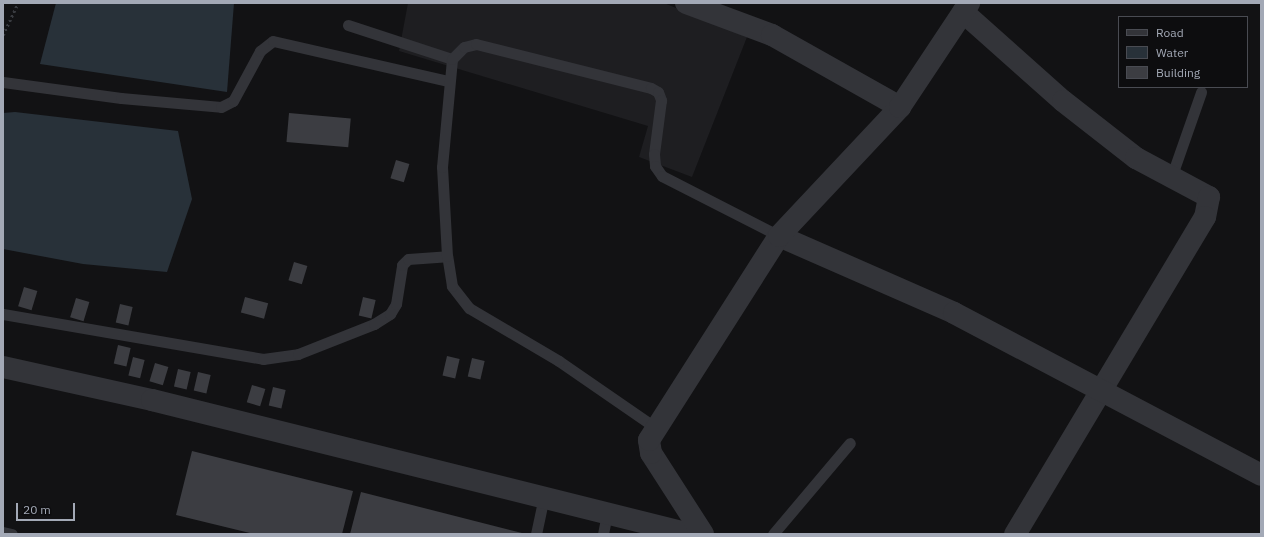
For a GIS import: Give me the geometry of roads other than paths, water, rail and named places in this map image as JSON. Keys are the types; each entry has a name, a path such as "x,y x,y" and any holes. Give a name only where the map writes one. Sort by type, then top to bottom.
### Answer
{"street":[{"path":"686,3 772,35 900,107"},
{"path":"703,534 651,453 649,440 779,236 900,107 966,8 1063,102 1136,158 1172,175 1209,197 1209,205 1015,534"},
{"path":"779,236 954,313 1261,475"},
{"path":"3,367 152,400 543,500 607,513 690,534"}],"lane":[{"path":"348,25 452,59"},
{"path":"3,82 121,98 221,107 233,101 260,51 274,41 448,81"},
{"path":"656,428 559,361 469,308 452,286 446,256 442,167 448,81 452,59 464,47 476,44 651,88 658,92 661,100 654,154 655,166 662,176 779,236"},
{"path":"1172,175 1201,92"},
{"path":"3,314 263,359 298,354 374,324 390,314 396,304 402,265 408,259 446,256"},
{"path":"773,534 850,443"},
{"path":"536,534 543,500"},
{"path":"603,534 607,513"},
{"path":"3,532 12,534"}],"water":[{"path":"56,3 234,3 227,92 40,64"},
{"path":"15,112 178,131 192,199 167,272 83,264 3,249 3,113"}]}
